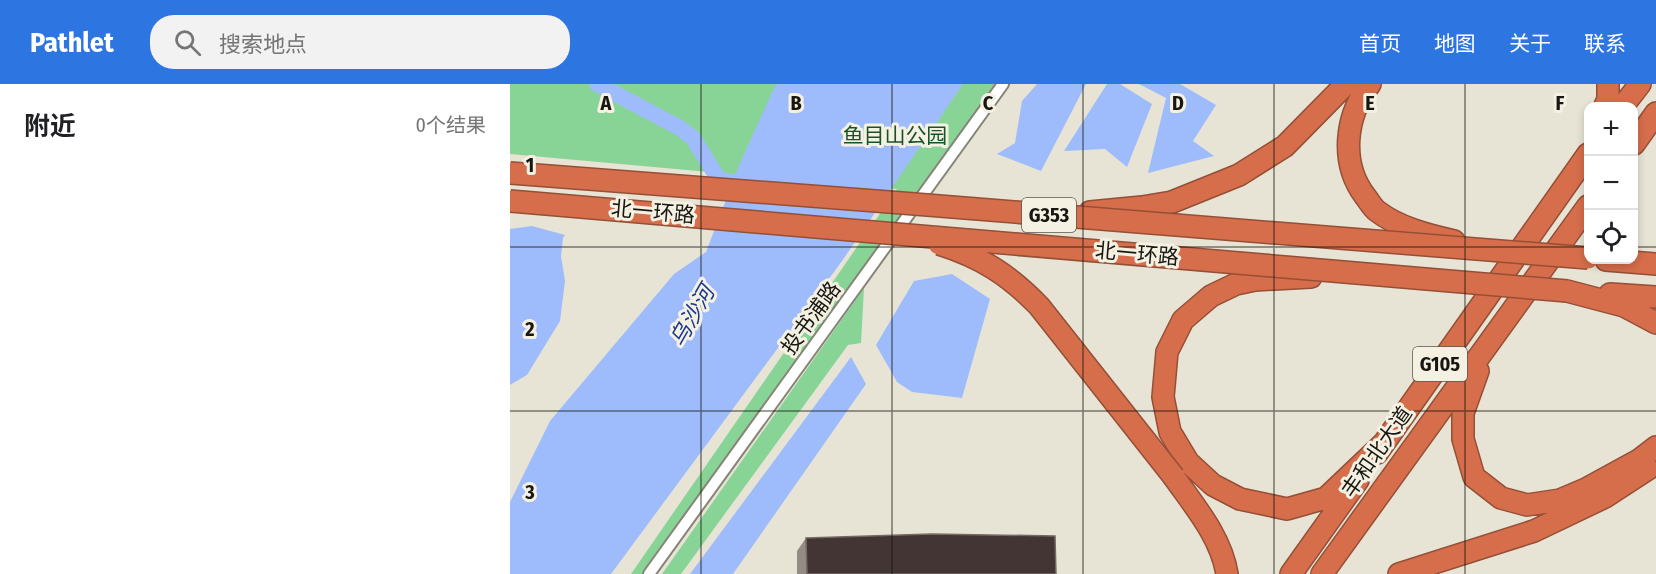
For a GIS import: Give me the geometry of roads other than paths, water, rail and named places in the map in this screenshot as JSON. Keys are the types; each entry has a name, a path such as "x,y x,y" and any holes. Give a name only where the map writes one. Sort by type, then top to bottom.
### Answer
{"highway":[{"path":"1058,215 1172,202 1239,175 1285,146 1346,84"},
{"path":"1370,84 1358,105 1350,126 1351,172 1361,191 1376,210 1403,226 1435,237 1493,250"},
{"path":"1607,102 1608,84"},
{"path":"1626,102 1640,84"},
{"name":"丰和北大道","path":"1291,574 1583,162"},
{"name":"北一环路","path":"510,173 1584,258"},
{"name":"北一环路","path":"510,201 1656,297"},
{"name":"丰和北大道","path":"1322,574 1585,210"},
{"path":"754,220 807,233 935,243 960,251 998,270 1018,284 1039,306 1174,477 1218,545 1227,574"},
{"path":"1638,261 1656,262"},
{"path":"1384,443 1326,498 1287,509 1240,499 1213,484 1188,462 1170,432 1163,397 1167,352 1183,320 1212,296 1236,284 1296,276 1456,282"},
{"path":"1567,291 1624,306 1656,323"},
{"path":"1487,346 1463,413 1463,439 1474,477 1501,498 1527,505 1560,500 1586,489 1656,447"},
{"path":"1399,574 1534,531 1605,497 1656,464"}],"street":[{"name":"投书浦路","path":"650,574 1003,84"}],"water":[{"name":"乌沙河","path":"776,84 963,84 842,261 611,574 510,574 510,502 550,421 674,274 706,252 740,163"},
{"path":"1037,84 1086,84 1041,171 997,154 1015,143 1022,101"},
{"path":"1107,84 1120,84 1152,104 1127,167 1105,149 1064,151"},
{"path":"1139,84 1180,84 1216,105 1193,141 1214,156 1148,173 1166,98"},
{"path":"532,226 565,235 561,256 565,281 560,321 527,375 510,385 510,229"},
{"path":"952,274 990,299 962,398 912,392 897,382 876,345 914,281"},
{"path":"851,357 866,384 733,574 690,574"}],"waterway":[{"path":"597,84 680,128 693,138 719,180 738,183"}],"park label":[{"name":"鱼目山公园","path":"895,136"}]}
